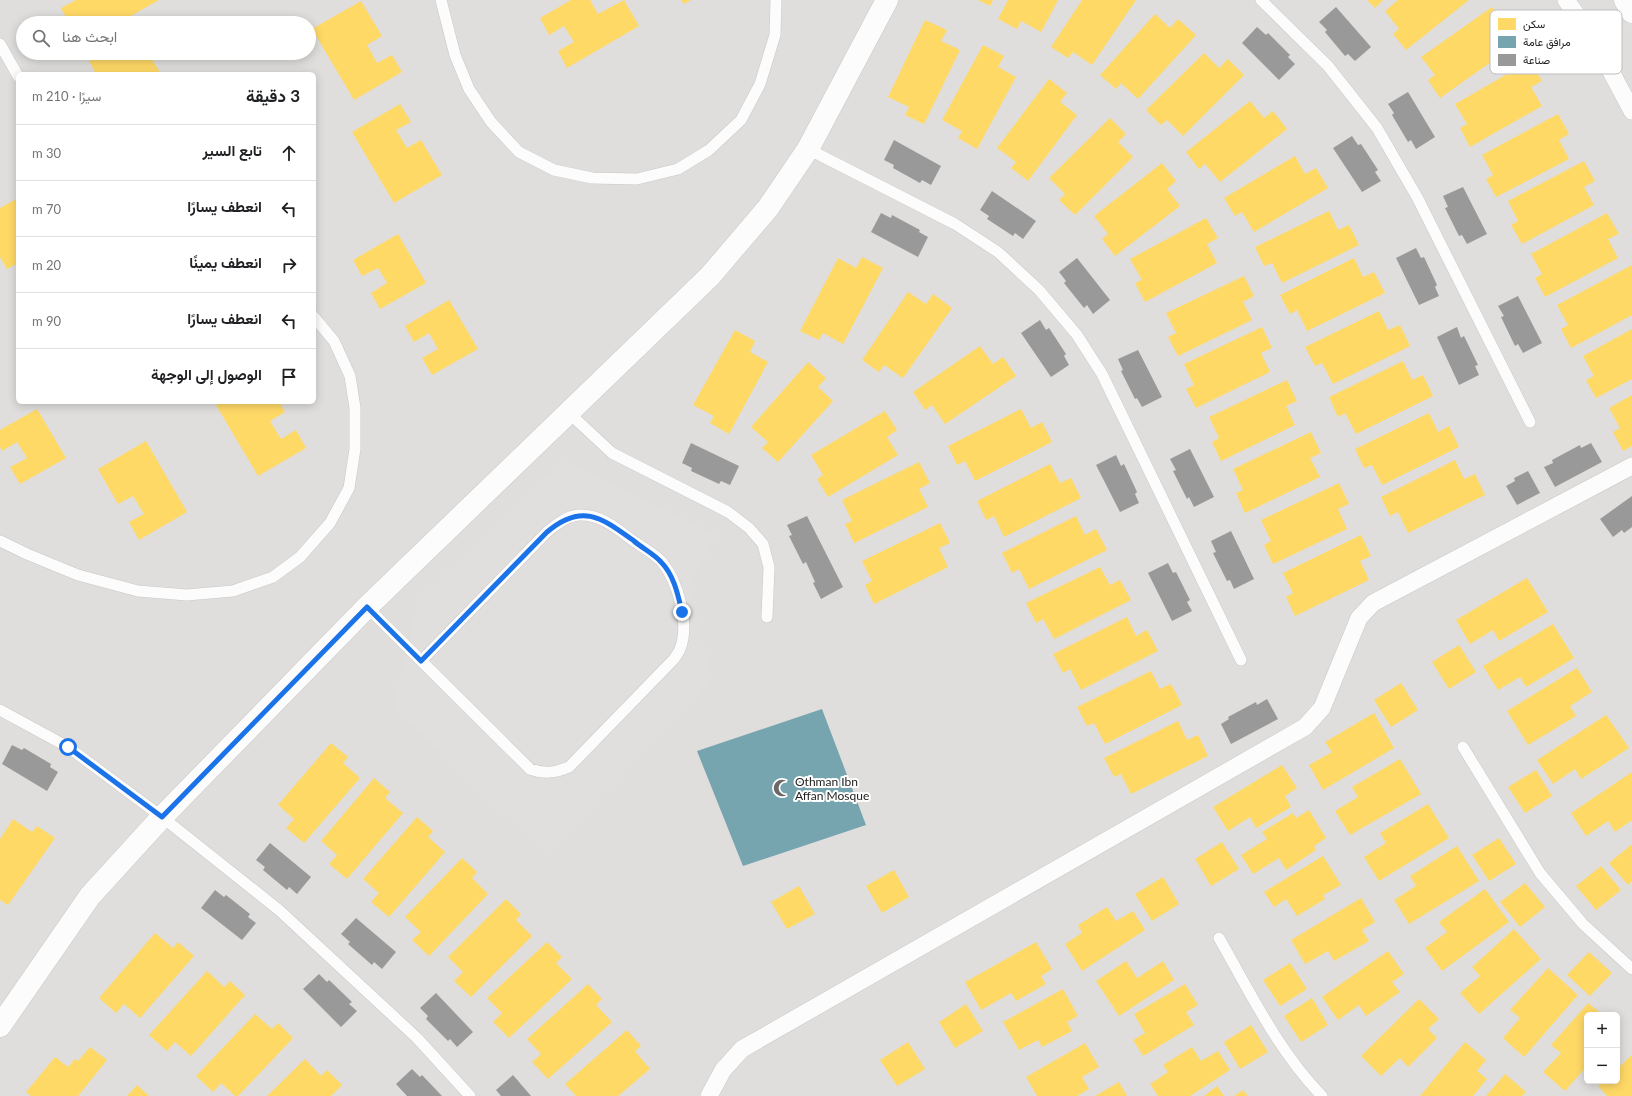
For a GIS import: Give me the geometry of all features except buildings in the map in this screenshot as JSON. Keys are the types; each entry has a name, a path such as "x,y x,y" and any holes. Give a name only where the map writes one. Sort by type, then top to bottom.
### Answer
{"street":[{"path":"0,1026 90,896 162,817 367,607 710,276 768,208 808,149 887,0"},
{"path":"1566,0 1573,10"},
{"path":"1624,0 1632,12"},
{"path":"1612,74 1632,111"},
{"path":"709,1096 723,1070 742,1049 1305,727 1322,708 1359,618 1374,603 1632,466"}],"lane":[{"path":"441,0 455,55 469,89 491,122 519,152 554,170 592,178 637,179 678,170 709,150 741,120 760,84 775,35 776,0"},
{"path":"1261,0 1328,66 1377,128 1417,197 1530,422"},
{"path":"0,44 16,72"},
{"path":"808,149 955,224 998,252 1039,290 1073,329 1102,374 1241,660"},
{"path":"0,541 78,575 138,591 186,595 233,591 273,577 300,557 330,523 349,488 354,457 355,408 350,376 334,341 316,319"},
{"path":"569,413 612,453 728,512 749,528 763,544 769,568 767,617"},
{"path":"367,607 421,661 530,768 539,772 560,771 569,767 674,659 681,648 683,631 682,612 672,579 661,561 610,524 594,517 578,515 560,521 547,532 421,661"},
{"path":"0,710 68,747 162,817 279,910 418,1038 470,1096"},
{"path":"1463,747 1540,873 1583,924 1632,969"},
{"path":"1219,938 1274,1034 1308,1082 1322,1096"}],"shaded area":[{"path":"0,0 1616,0 1632,25 1632,1096 0,1096"},
{"path":"562,461 717,535 688,586 713,679 546,851 394,708 418,602"}],"place":[{"name":"Othman Ibn Affan Mosque","path":"782,788"}],"route":[{"path":"68,747 162,817 367,607 421,661 547,532 560,521 578,515 594,517 610,524 661,561 672,579 682,612"}]}
